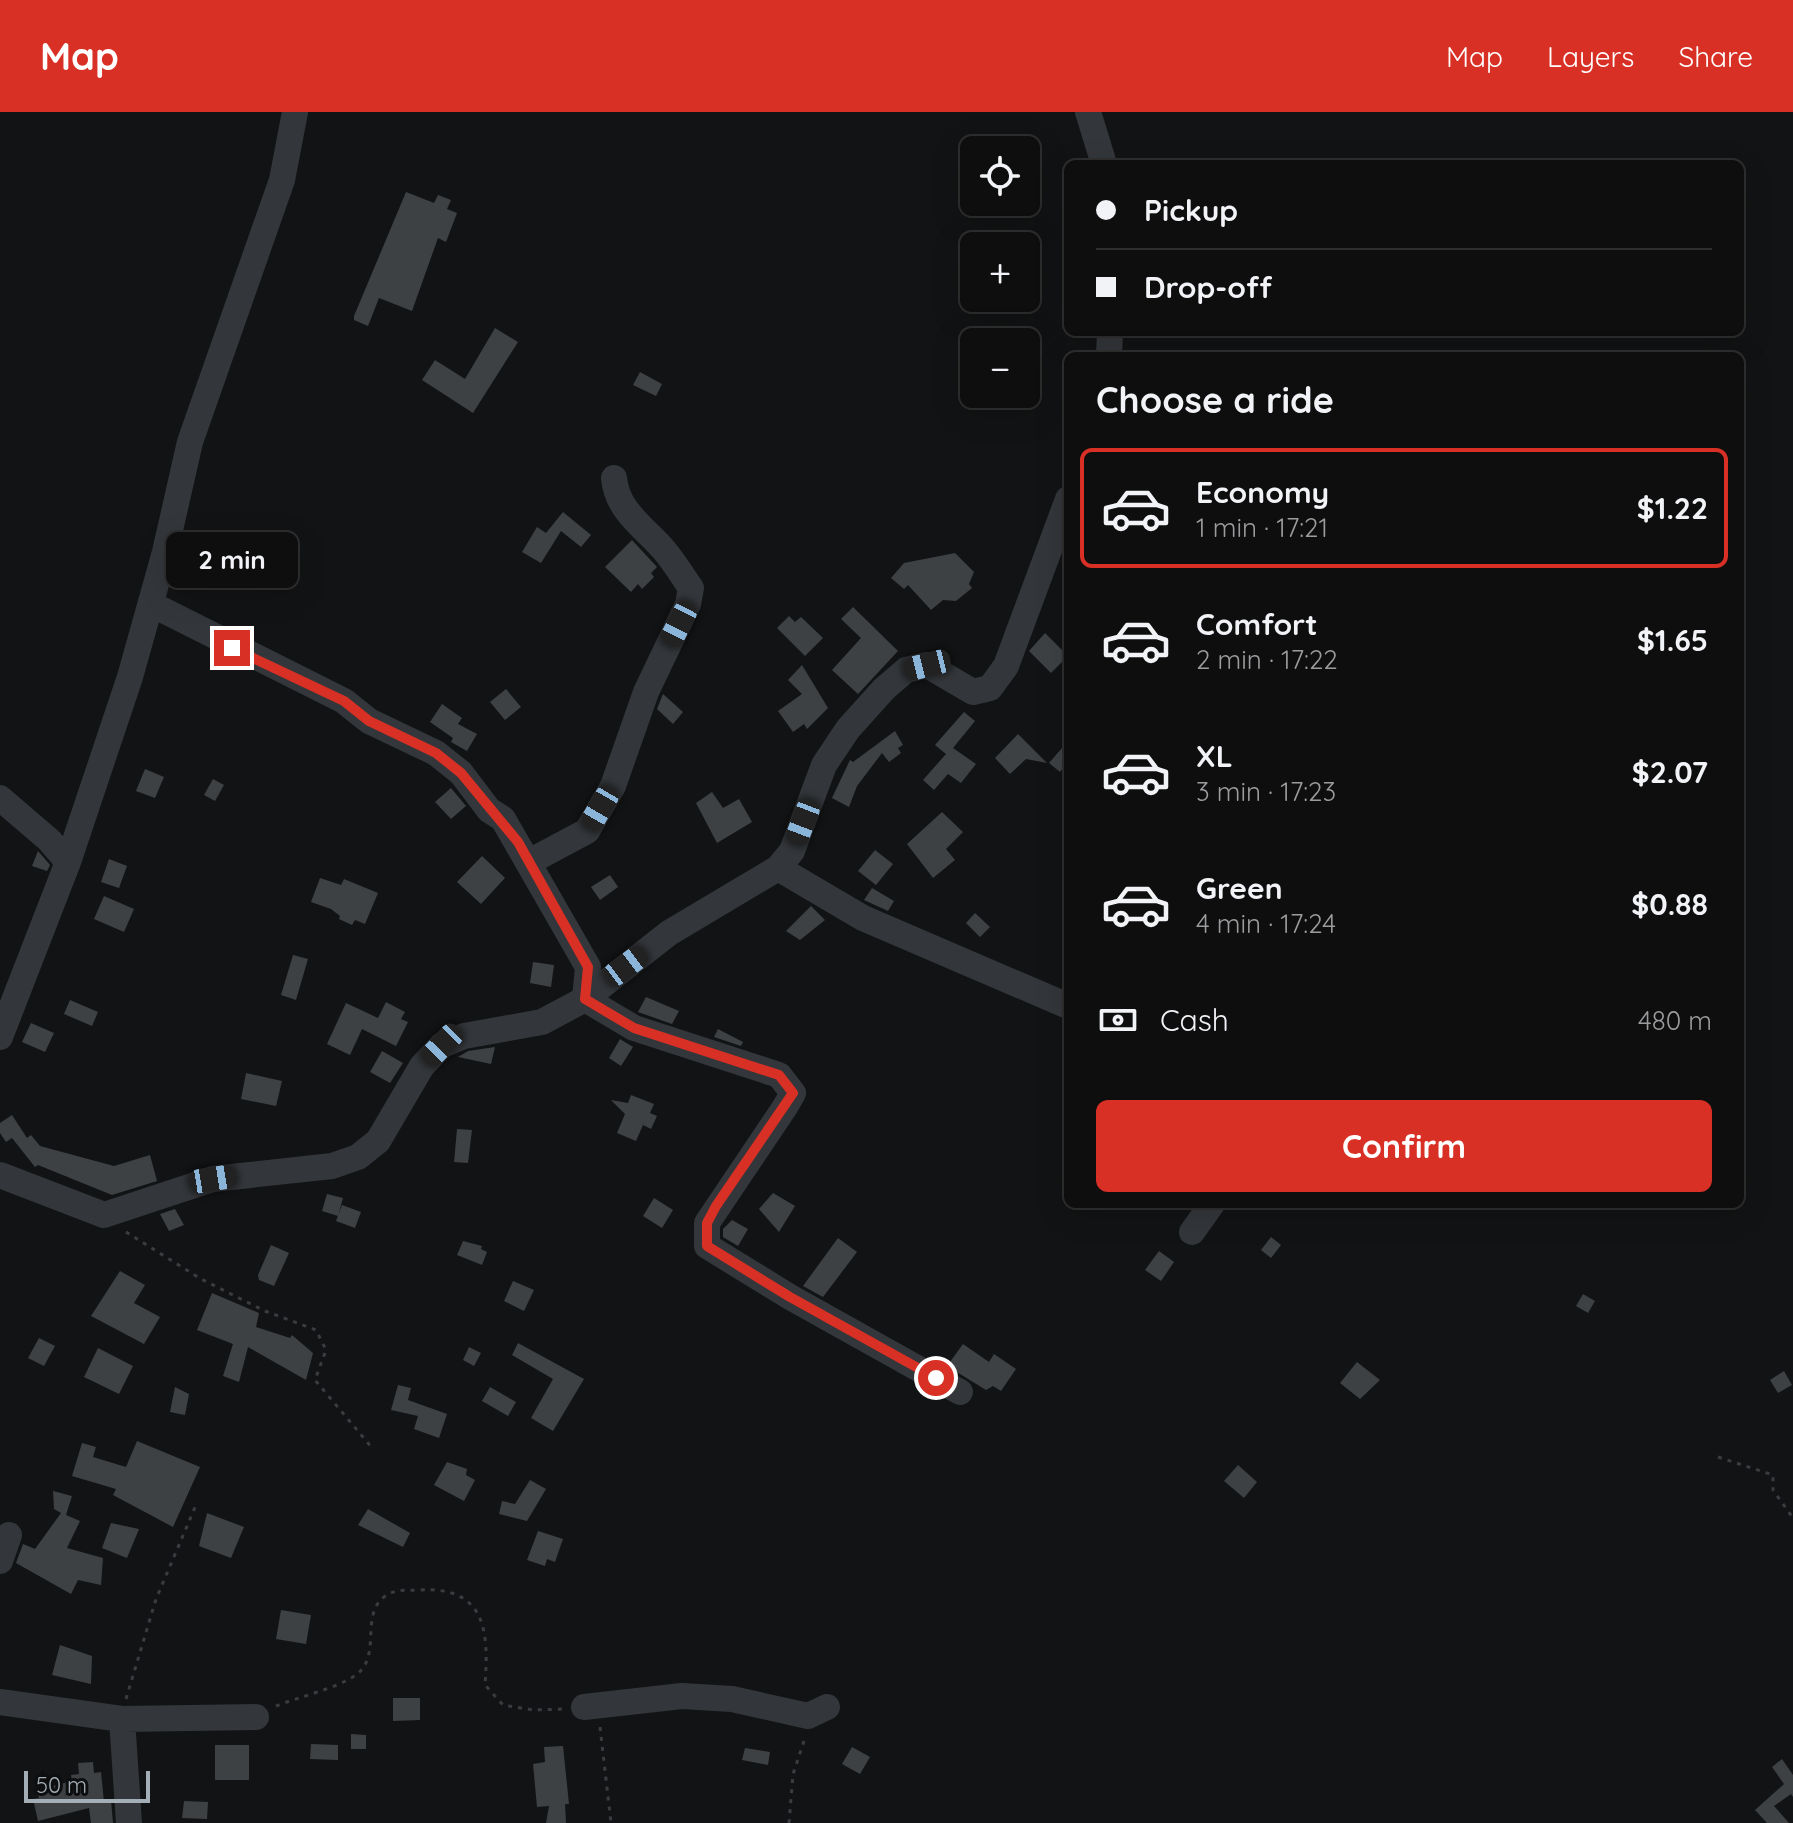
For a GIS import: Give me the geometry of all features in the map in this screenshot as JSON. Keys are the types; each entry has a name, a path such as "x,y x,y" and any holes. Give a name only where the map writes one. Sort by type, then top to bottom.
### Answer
{"street":[{"path":"0,1037 68,862 130,677 165,552 190,442 282,180 295,112"},
{"path":"1088,112 1103,160"},
{"path":"529,862 587,831 613,786 646,692 688,604 691,588 665,551 626,511 617,498 614,478"},
{"path":"0,1175 104,1215 213,1179 332,1166 358,1157 378,1141 422,1066 442,1045 464,1036 542,1022 585,999 669,933 778,868 792,851 824,765 848,729 906,670 927,665 973,692 990,688 1006,666 1064,510"},
{"path":"157,607 258,661 301,678 344,701 369,721 436,753 461,773 489,810 503,819 588,967 585,999"},
{"path":"0,798 49,840 68,862"},
{"path":"778,868 863,918 1064,1004"},
{"path":"585,999 634,1028 779,1075 787,1082 793,1093 716,1206 707,1223 707,1246 790,1297 960,1392"},
{"path":"1192,1232 1209,1208"},
{"path":"0,1561 9,1535"},
{"path":"586,1707 682,1696 732,1699 818,1711"},
{"path":"0,1702 123,1712 263,1713"},
{"path":"123,1712 129,1823"}],"path":[{"path":"104,1215 201,1279 265,1311 316,1330 326,1350 315,1380 373,1449"},
{"path":"1718,1457 1773,1475 1773,1490 1793,1518"},
{"path":"123,1712 156,1599 196,1505"},
{"path":"263,1713 357,1675 366,1663 373,1613 381,1598 397,1590 442,1587 478,1611 486,1632 485,1685 503,1705 533,1710 586,1707 599,1721 611,1823"},
{"path":"789,1823 793,1774 810,1723 818,1711"}],"building":[{"path":"406,192 434,203 438,195 451,200 447,209 457,213 446,242 438,238 412,311 379,298 368,326 354,320 354,316"},
{"path":"495,328 518,342 473,413 422,380 435,360 465,379"},
{"path":"640,372 662,384 656,396 633,385"},
{"path":"563,512 591,535 581,547 561,531 541,563 522,552 537,527 546,533"},
{"path":"632,540 657,567 651,573 654,577 642,589 638,584 631,592 605,567"},
{"path":"955,553 974,572 969,584 972,588 956,601 943,600 931,610 908,585 904,589 891,578 904,563"},
{"path":"853,607 898,651 858,694 832,670 861,638 841,619"},
{"path":"789,616 795,622 801,617 823,638 805,656 777,628"},
{"path":"1045,633 1064,652 1064,660 1051,673 1029,651"},
{"path":"802,665 828,708 807,729 804,724 793,732 778,711 802,694 788,680"},
{"path":"506,689 521,707 505,720 490,702"},
{"path":"663,694 683,712 673,724 657,709"},
{"path":"442,704 462,718 458,724 477,734 467,751 451,742 453,738 430,722"},
{"path":"964,712 975,721 953,748 976,764 961,783 948,774 934,790 923,780 946,754 935,745"},
{"path":"895,731 903,745 898,748 901,753 889,762 882,753 857,786 849,807 832,798 850,760 853,762"},
{"path":"1018,734 1047,763 1026,759 1010,774 995,758"},
{"path":"1064,746 1064,767 1060,772 1049,763"},
{"path":"145,769 164,777 155,798 136,791"},
{"path":"213,779 224,785 215,801 204,795"},
{"path":"451,788 466,806 451,819 435,802"},
{"path":"712,792 723,808 739,799 752,822 717,843 696,803"},
{"path":"942,812 963,832 946,849 955,860 933,878 907,844"},
{"path":"875,850 893,864 876,885 858,871"},
{"path":"38,851 50,865 47,871 32,866"},
{"path":"482,856 505,878 481,904 457,882"},
{"path":"109,859 127,866 119,888 101,882"},
{"path":"610,875 618,887 600,900 591,887"},
{"path":"320,878 341,885 344,879 378,893 365,924 355,920 352,925 339,919 340,916 331,909 311,902"},
{"path":"872,888 894,901 888,911 864,900"},
{"path":"104,896 134,909 124,932 94,919"},
{"path":"811,906 825,920 800,940 786,931"},
{"path":"975,913 990,927 980,937 966,923"},
{"path":"293,955 308,959 296,1000 281,995"},
{"path":"533,962 554,965 551,987 530,983"},
{"path":"646,997 679,1011 672,1024 638,1012"},
{"path":"70,1000 98,1012 92,1026 64,1014"},
{"path":"386,1002 405,1012 401,1019 408,1022 396,1046 362,1029 350,1055 327,1044 346,1003 378,1018"},
{"path":"31,1023 54,1033 45,1052 22,1042"},
{"path":"718,1029 743,1042 741,1046 714,1037"},
{"path":"620,1039 633,1047 621,1066 609,1058"},
{"path":"495,1047 491,1064 458,1057 468,1051"},
{"path":"382,1051 403,1063 390,1083 370,1072"},
{"path":"246,1073 282,1081 276,1106 241,1099"},
{"path":"631,1095 654,1104 650,1113 657,1116 651,1129 643,1125 636,1141 617,1133 625,1114 611,1100 628,1103"},
{"path":"12,1115 27,1138 31,1135 40,1146 114,1166 150,1155 157,1181 112,1195 38,1165 35,1167 12,1138 6,1142 0,1133 0,1123"},
{"path":"457,1129 472,1130 468,1163 454,1162"},
{"path":"773,1193 795,1206 779,1232 759,1209"},
{"path":"327,1194 343,1198 338,1216 322,1211"},
{"path":"654,1198 673,1210 662,1228 643,1216"},
{"path":"342,1205 361,1212 355,1228 336,1221"},
{"path":"175,1209 184,1225 169,1231 160,1214"},
{"path":"732,1220 748,1229 738,1246 723,1237 723,1229"},
{"path":"1271,1237 1281,1245 1271,1258 1261,1250"},
{"path":"838,1238 857,1252 823,1297 803,1286"},
{"path":"463,1241 482,1246 481,1249 487,1252 482,1265 457,1255"},
{"path":"271,1245 289,1253 274,1286 259,1280 258,1275"},
{"path":"1159,1251 1174,1262 1161,1281 1145,1270"},
{"path":"120,1271 145,1285 134,1303 160,1317 144,1344 91,1316"},
{"path":"513,1281 534,1290 524,1311 504,1301"},
{"path":"212,1293 259,1313 256,1327 290,1338 292,1335 313,1353 306,1380 248,1347 239,1382 223,1376 233,1344 197,1330"},
{"path":"1583,1294 1595,1301 1588,1313 1576,1306"},
{"path":"39,1338 55,1346 44,1366 28,1358"},
{"path":"518,1343 584,1379 553,1431 531,1418 553,1379 512,1355"},
{"path":"963,1344 989,1362 994,1354 1016,1369 1001,1391 993,1386 986,1390 947,1366"},
{"path":"469,1347 481,1353 474,1366 463,1360"},
{"path":"98,1348 133,1366 119,1394 84,1377"},
{"path":"1357,1362 1380,1380 1360,1399 1340,1383"},
{"path":"1784,1371 1792,1385 1778,1393 1770,1380"},
{"path":"398,1385 411,1388 408,1400 447,1414 439,1438 414,1429 418,1416 391,1410"},
{"path":"175,1387 189,1394 185,1415 170,1412"},
{"path":"490,1387 516,1402 508,1416 482,1401"},
{"path":"137,1441 200,1467 173,1527 113,1495 116,1489 72,1476 82,1443 96,1447 93,1457 126,1467"},
{"path":"447,1462 467,1469 466,1475 475,1480 464,1501 434,1485"},
{"path":"1238,1465 1257,1482 1244,1498 1224,1481"},
{"path":"530,1480 546,1489 527,1521 499,1514 502,1501 515,1504"},
{"path":"53,1491 72,1496 66,1515 80,1521 67,1548 103,1558 101,1585 78,1580 71,1594 16,1563 23,1544 35,1549 61,1513 54,1509"},
{"path":"368,1509 410,1533 403,1547 358,1525"},
{"path":"207,1513 244,1527 231,1558 199,1546"},
{"path":"111,1523 139,1529 127,1558 102,1548"},
{"path":"538,1531 563,1539 555,1562 547,1559 545,1566 527,1560"},
{"path":"281,1610 311,1615 306,1644 276,1639"},
{"path":"60,1645 92,1656 91,1684 52,1675"},
{"path":"393,1698 420,1698 420,1720 393,1721"},
{"path":"351,1734 366,1735 366,1749 351,1749"},
{"path":"311,1744 338,1745 338,1760 310,1759"},
{"path":"215,1745 249,1745 249,1780 215,1780"},
{"path":"563,1746 569,1804 565,1804 566,1823 546,1823 549,1806 537,1807 533,1764 545,1762 544,1747"},
{"path":"852,1747 870,1757 860,1774 842,1764"},
{"path":"745,1748 770,1752 768,1765 742,1760"},
{"path":"1782,1759 1793,1775 1793,1797 1791,1794 1774,1806 1789,1823 1767,1823 1755,1810 1784,1784 1772,1767"},
{"path":"93,1762 94,1773 101,1772 104,1802 111,1800 113,1823 91,1823 89,1808 38,1821 33,1799 39,1798 37,1790 72,1781 71,1775 79,1774 78,1763"},
{"path":"184,1801 208,1802 207,1819 182,1818"}],"route":[{"path":"232,648 344,701 369,721 436,753 461,773 489,810 503,819 588,967 585,999 634,1028 766,1070 787,1082 793,1093 716,1206 707,1223 707,1246 790,1297 936,1378"}]}
